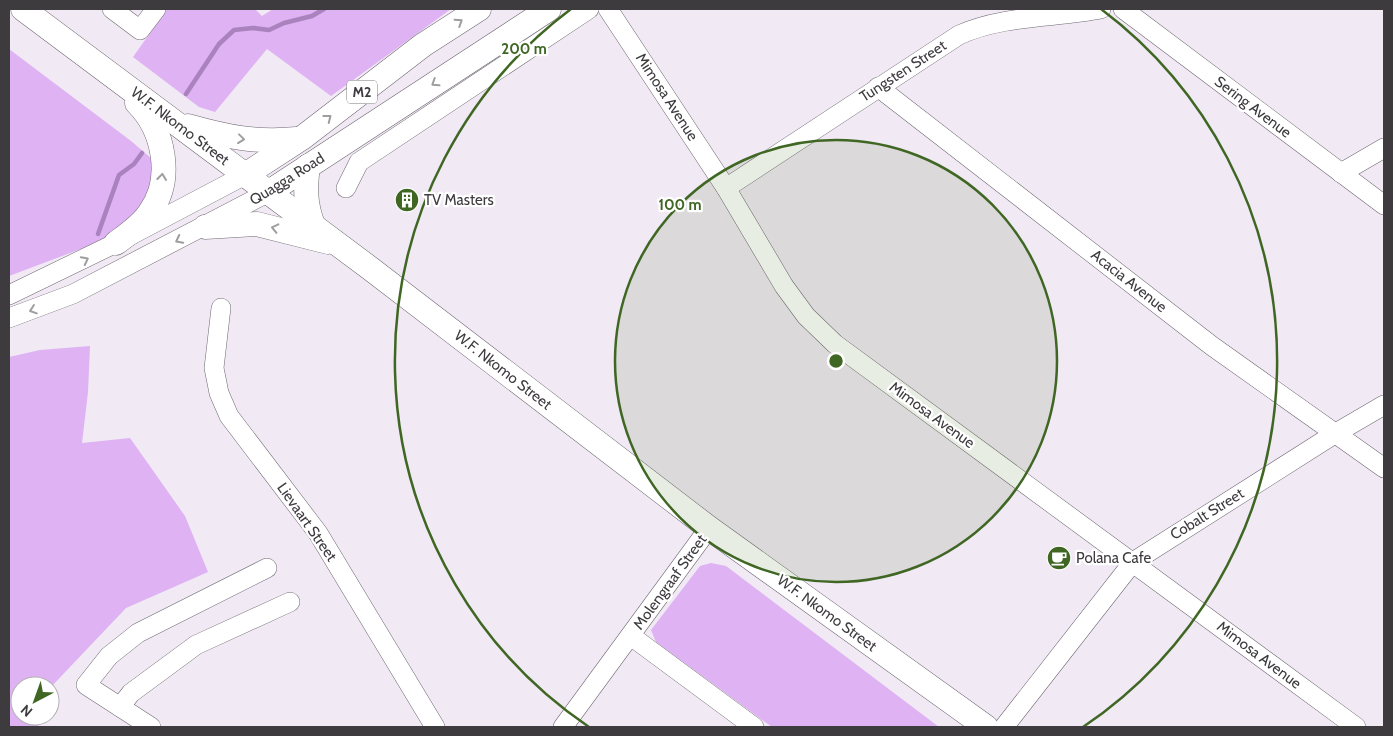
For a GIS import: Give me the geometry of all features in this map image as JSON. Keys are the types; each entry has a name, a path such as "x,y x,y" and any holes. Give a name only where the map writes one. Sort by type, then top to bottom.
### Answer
{"main road":[{"name":"Quagga Road","path":"245,175 302,138 423,45 480,9"},
{"name":"Quagga Road","path":"269,192 549,9"},
{"name":"W.F. Nkomo Street","path":"25,10 313,225 709,528 986,727"},
{"path":"98,64 143,109 154,124 160,141 163,159 163,177 151,212 116,243"},
{"path":"176,123 235,139 273,142 302,138"},
{"path":"308,166 305,193 306,207 313,225"},
{"path":"205,227 257,224 339,245"}],"street":[{"path":"112,9 140,30 156,9"},
{"path":"346,188 359,162 589,9"},
{"name":"Mimosa Avenue","path":"608,9 726,188 784,286 806,316 835,344 1356,727"},
{"name":"Tungsten Street","path":"726,188 938,48 975,28 1101,9"},
{"name":"Sering Avenue","path":"1122,9 1384,205"},
{"name":"Acacia Avenue","path":"878,87 1212,346 1384,468"},
{"path":"1341,173 1384,148"},
{"name":"Quagga Road","path":"9,295 116,243 245,175"},
{"name":"Quagga Road","path":"9,318 73,294 205,227 269,192"},
{"name":"Lievaart Street","path":"221,308 214,368 219,393 228,416 318,534 435,727"},
{"name":"Cobalt Street","path":"1004,727 1133,562 1336,433 1384,405"},
{"name":"Molengraaf Street","path":"563,727 709,528"},
{"path":"151,727 86,685 109,656 138,633 267,568"},
{"path":"120,707 130,693 196,645 290,602"},
{"name":"Molengraaf Street","path":"631,636 754,727"}],"shaded area":[{"path":"167,9 255,9 262,16 273,9 451,9 331,96 267,49 215,112 199,107 133,57"},
{"path":"9,49 152,159 157,177 129,227 94,244 9,276"},
{"path":"90,346 88,392 82,443 130,438 185,516 208,572 126,608 60,677 10,676 10,726 39,727 9,727 9,357 40,350"},
{"path":"711,563 726,566 939,727 772,727 656,642 651,630 700,566"}],"waterway":[{"path":"186,94 219,44 234,30 253,28 269,30 284,23 312,16 324,9"},
{"path":"98,234 119,175 134,164 142,153"}],"place":[{"name":"TV Masters","path":"407,200"},
{"name":"Polana Cafe","path":"1059,558"}]}
